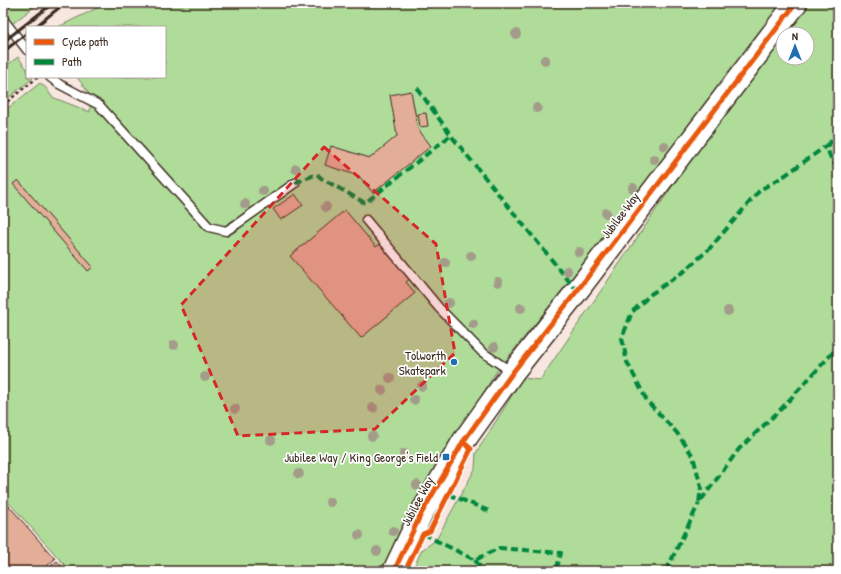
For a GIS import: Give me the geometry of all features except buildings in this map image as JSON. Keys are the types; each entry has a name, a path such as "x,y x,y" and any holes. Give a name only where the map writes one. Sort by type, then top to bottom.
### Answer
{"street":[{"name":"Jubilee Way","path":"394,571 421,514 463,442 513,372 577,291 796,3"}],"lane":[{"path":"3,19 26,49"},
{"path":"51,78 59,84 99,105 209,227 226,231 295,183"},
{"path":"366,220 439,308 482,352 513,372"}],"path":[{"path":"3,105 37,78"}],"highlighted area":[{"path":"324,147 436,244 455,353 375,429 238,436 181,305"}],"green space":[{"path":"15,3 39,3 3,31 3,11"},
{"path":"103,3 787,3 569,282 496,372 424,490 381,571 70,571 3,496 3,112 40,83 46,88 52,97 90,112 90,95 78,78 166,78 166,26 60,26 97,8"},
{"path":"809,3 838,3 838,571 412,571 422,550 436,540 475,469 476,453 523,378 540,380 682,172 775,49 775,66 815,66 815,26 792,26"},
{"path":"18,57 26,68 26,78 33,78 3,102 3,68"}],"railway":[{"path":"3,42 53,3"},
{"path":"36,26 65,3"},
{"path":"3,52 26,34"}],"marked path":[{"path":"417,88 453,138 577,291"},
{"path":"838,130 831,141 828,150 838,169"},
{"path":"295,183 317,174 321,178 365,203 451,135"},
{"path":"829,144 784,176 760,190 710,248 686,270 651,294 632,312 622,338 627,362 647,401 677,433 693,456 701,487 699,503 739,449 781,409 838,347"},
{"path":"448,494 489,511"},
{"path":"666,571 699,503"},
{"path":"423,534 475,560 499,548 561,553 556,571"},
{"path":"475,560 483,571"}],"cycle path":[{"path":"394,571 421,514 463,442 513,372 577,291 796,3"},
{"path":"405,571 423,534 430,531 471,449 463,442"}],"place":[{"name":"Tolworth Skatepark","path":"454,362"},
{"name":"Jubilee Way / King George's Field","path":"446,457"}]}
